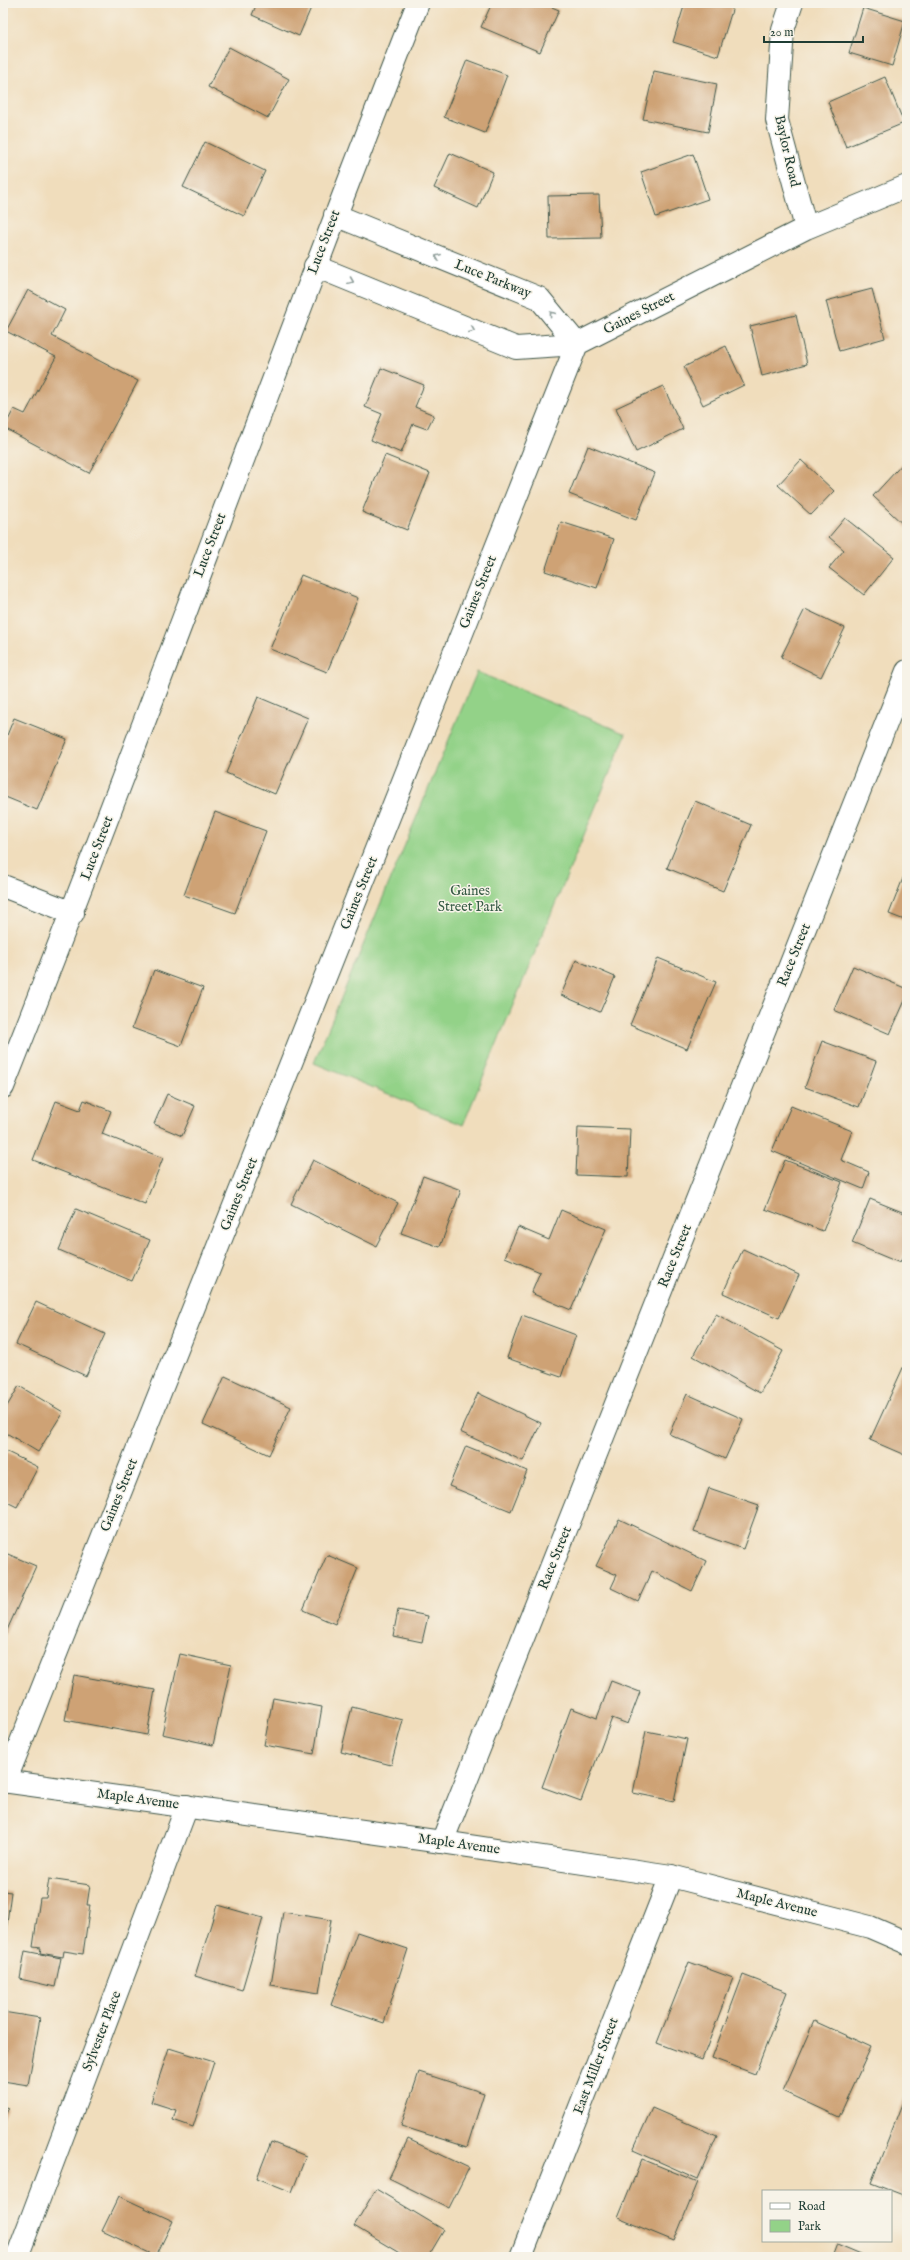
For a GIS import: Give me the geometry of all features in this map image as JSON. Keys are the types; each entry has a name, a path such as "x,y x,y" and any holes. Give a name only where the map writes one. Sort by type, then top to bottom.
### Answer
{"street":[{"name":"Luce Street","path":"3,1087 72,913 334,215 418,3"},
{"name":"Baylor Road","path":"792,3 783,30 777,120 806,228"},
{"name":"Gaines Street","path":"4,1781 577,344 806,228 907,186"},
{"name":"Luce Parkway","path":"334,215 539,298 577,344"},
{"path":"315,266 516,348 577,344"},
{"name":"Race Street","path":"442,1842 907,671"},
{"path":"3,886 72,913"},
{"name":"Maple Avenue","path":"4,1781 442,1842 671,1876 870,1927 907,1943"},
{"name":"Sylvester Place","path":"17,2257 187,1806"},
{"name":"East Miller Street","path":"521,2257 671,1876"}],"green space":[{"name":"Gaines Street Park","path":"477,672 626,734 463,1125 314,1063"}],"building":[{"path":"257,3 313,3 299,36 252,15"},
{"path":"492,3 542,3 559,10 540,52 481,27"},
{"path":"685,3 722,3 733,7 718,56 673,42"},
{"path":"863,8 905,21 892,66 849,53"},
{"path":"229,47 289,79 268,118 208,87"},
{"path":"467,60 507,75 485,133 444,117"},
{"path":"654,71 717,84 708,132 643,119"},
{"path":"885,77 904,123 846,147 828,102"},
{"path":"205,142 265,171 244,216 183,187"},
{"path":"450,153 493,172 478,208 434,188"},
{"path":"693,154 708,199 656,217 641,172"},
{"path":"599,195 601,238 549,239 548,196"},
{"path":"872,289 885,338 839,351 826,301"},
{"path":"28,290 65,310 52,336 138,381 89,473 4,428 14,409 25,414 56,357 6,331"},
{"path":"796,315 807,364 762,376 750,326"},
{"path":"726,346 744,385 703,405 684,367"},
{"path":"381,368 424,385 415,407 434,415 427,429 413,424 401,453 371,440 382,414 365,407"},
{"path":"663,386 683,429 636,452 616,408"},
{"path":"588,446 655,473 636,520 569,494"},
{"path":"385,455 430,473 407,530 362,512"},
{"path":"907,459 907,528 873,496"},
{"path":"801,460 834,491 811,515 778,485"},
{"path":"845,518 894,557 864,595 829,568 844,550 829,537"},
{"path":"561,522 614,539 597,588 545,571"},
{"path":"301,575 358,598 327,672 270,649"},
{"path":"805,609 845,628 821,677 781,657"},
{"path":"258,697 308,718 275,794 226,773"},
{"path":"14,718 67,739 37,810 3,796 3,745"},
{"path":"695,801 751,825 723,891 667,868"},
{"path":"215,812 266,831 235,913 184,895"},
{"path":"907,868 907,921 889,914"},
{"path":"658,958 716,982 687,1049 630,1025"},
{"path":"576,960 615,977 600,1012 561,995"},
{"path":"853,966 907,989 907,996 890,1034 834,1010"},
{"path":"154,970 203,988 181,1046 132,1028"},
{"path":"822,1041 876,1061 859,1107 805,1087"},
{"path":"167,1094 195,1106 182,1136 154,1124"},
{"path":"84,1100 111,1111 102,1134 163,1158 145,1204 33,1160 56,1101 80,1110"},
{"path":"791,1106 852,1131 841,1160 869,1172 863,1189 772,1151"},
{"path":"578,1127 630,1129 628,1177 576,1175"},
{"path":"313,1160 398,1203 376,1246 291,1204"},
{"path":"785,1160 842,1182 823,1231 765,1209"},
{"path":"423,1176 461,1190 440,1247 401,1233"},
{"path":"870,1199 907,1214 907,1248 900,1263 852,1243"},
{"path":"76,1209 150,1240 132,1281 59,1250"},
{"path":"561,1210 606,1229 571,1310 531,1293 540,1272 505,1257 518,1227 549,1240"},
{"path":"743,1249 799,1275 779,1318 723,1293"},
{"path":"36,1302 105,1334 86,1376 16,1344"},
{"path":"716,1314 783,1351 760,1393 693,1356"},
{"path":"522,1315 576,1335 561,1377 507,1358"},
{"path":"907,1359 907,1456 870,1440"},
{"path":"225,1376 291,1407 269,1455 203,1424"},
{"path":"19,1386 63,1412 38,1452 3,1431 3,1413"},
{"path":"478,1393 541,1423 523,1461 460,1432"},
{"path":"687,1394 743,1419 725,1459 669,1434"},
{"path":"466,1446 527,1471 511,1511 449,1486"},
{"path":"3,1450 38,1467 17,1507 3,1500"},
{"path":"709,1488 759,1505 743,1549 694,1532"},
{"path":"619,1519 706,1561 692,1591 652,1571 638,1601 611,1588 617,1575 596,1566"},
{"path":"3,1552 36,1566 3,1639"},
{"path":"327,1555 358,1568 335,1624 303,1610"},
{"path":"398,1610 428,1616 422,1642 393,1636"},
{"path":"180,1654 231,1665 213,1745 162,1734"},
{"path":"74,1675 155,1690 147,1735 65,1720"},
{"path":"611,1681 640,1692 628,1724 612,1718 581,1801 542,1787 571,1708 597,1718"},
{"path":"273,1698 322,1707 314,1754 264,1745"},
{"path":"352,1707 403,1720 391,1765 341,1752"},
{"path":"646,1731 687,1739 674,1801 633,1793"},
{"path":"49,1879 90,1885 87,1905 90,1905 83,1954 64,1951 63,1957 40,1953 41,1948 33,1947 40,1898 46,1898"},
{"path":"3,1891 11,1892 4,1946 3,1946"},
{"path":"217,1905 263,1918 242,1990 195,1976"},
{"path":"283,1912 331,1920 319,1993 271,1985"},
{"path":"357,1932 408,1949 384,2023 331,2005"},
{"path":"25,1951 61,1958 55,1987 20,1979"},
{"path":"689,1962 733,1978 702,2060 657,2043"},
{"path":"743,1975 787,1992 755,2074 712,2058"},
{"path":"3,2012 40,2018 28,2085 3,2081"},
{"path":"814,2021 871,2047 839,2117 783,2091"},
{"path":"169,2048 214,2062 193,2127 173,2120 176,2110 151,2102"},
{"path":"419,2072 484,2093 467,2147 401,2126"},
{"path":"907,2091 907,2197 871,2183"},
{"path":"3,2106 8,2108 3,2120"},
{"path":"652,2108 717,2136 698,2179 633,2150"},
{"path":"408,2139 469,2168 449,2208 389,2178"},
{"path":"271,2142 306,2156 292,2192 257,2178"},
{"path":"642,2159 698,2182 674,2241 618,2218"},
{"path":"376,2189 444,2230 428,2257 406,2257 354,2226"},
{"path":"119,2196 173,2221 156,2256 102,2231"},
{"path":"837,2244 868,2257 832,2257"}]}
